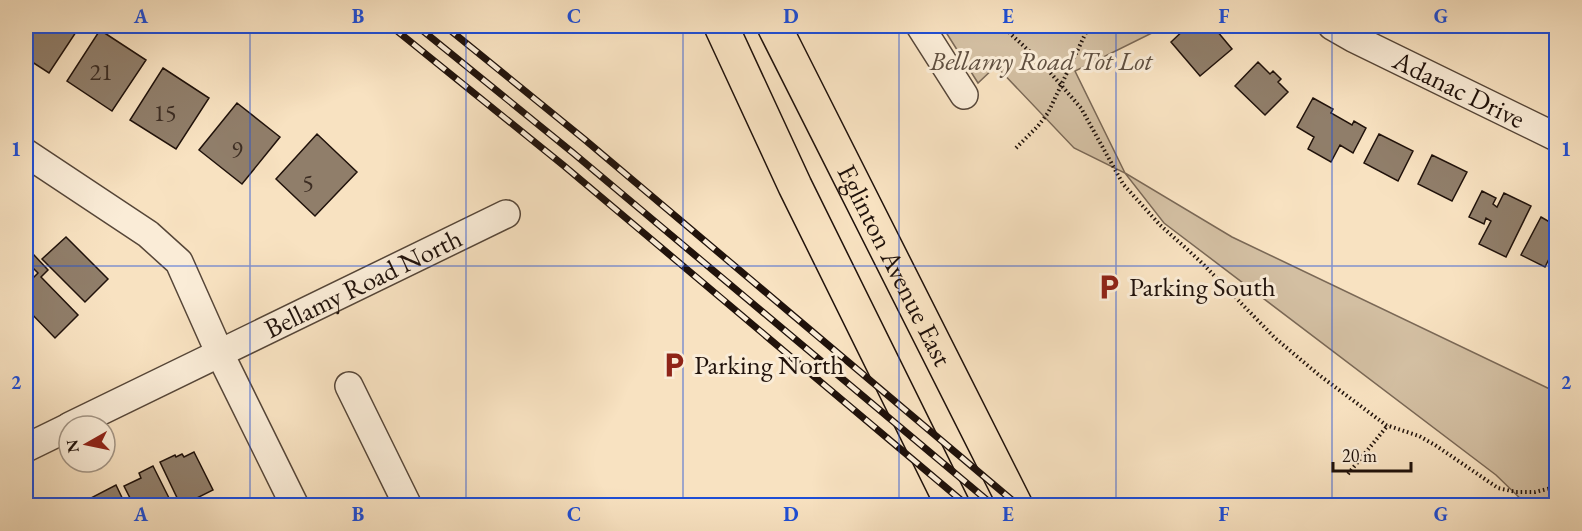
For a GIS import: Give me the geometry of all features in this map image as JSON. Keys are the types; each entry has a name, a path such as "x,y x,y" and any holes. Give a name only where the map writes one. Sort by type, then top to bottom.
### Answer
{"main road":[{"name":"Eglinton Avenue East","path":"721,26 795,186 953,506"},
{"name":"Eglinton Avenue East","path":"774,26 1016,506"}],"street":[{"path":"920,26 964,95"},
{"name":"Adanac Drive","path":"1332,26 1557,137"},
{"path":"26,153 148,234 178,262 220,354 295,506"},
{"name":"Bellamy Road North","path":"95,414 506,214"},
{"path":"349,386 408,506"},
{"name":"Bellamy Road North","path":"26,448 57,432"}],"path":[{"path":"1002,26 1060,83 1081,108 1123,184 1160,225 1200,261 1275,338 1319,375 1388,425 1436,445 1498,488 1516,492 1535,492 1557,487"},
{"path":"1016,148 1048,113 1060,83 1089,26"},
{"path":"1348,474 1388,425"}],"green space":[{"name":"Bellamy Road Tot Lot","path":"942,26 1166,26 1075,71 1125,173 1074,148 996,66 978,83"},
{"path":"1125,173 1232,237 1556,392 1556,505 1527,505 1496,475 1164,223"}],"building":[{"path":"26,26 80,26 49,73 26,58"},
{"path":"1188,26 1217,26 1220,28 1217,31 1232,49 1200,76 1171,42"},
{"path":"1530,26 1550,26 1546,33"},
{"path":"100,30 146,60 112,111 67,81"},
{"path":"1258,62 1270,74 1273,71 1281,79 1278,82 1288,92 1265,115 1235,86"},
{"path":"163,68 209,98 176,149 130,120"},
{"path":"1313,98 1333,109 1331,113 1352,125 1354,121 1366,128 1353,153 1340,145 1331,162 1308,149 1314,137 1297,127"},
{"path":"237,103 280,137 242,184 199,150"},
{"path":"317,134 357,172 315,216 276,179"},
{"path":"1379,134 1413,151 1398,181 1364,163"},
{"path":"1432,155 1467,172 1452,201 1418,184"},
{"path":"1482,191 1496,198 1493,204 1497,207 1504,193 1531,206 1506,257 1479,244 1491,221 1486,218 1484,224 1469,217"},
{"path":"1541,217 1553,224 1556,220 1556,257 1551,255 1545,267 1521,255"},
{"path":"66,237 108,279 85,302 42,259"},
{"path":"34,255 48,270 41,277 78,315 55,338 26,308 26,285 38,273 27,262"},
{"path":"194,452 213,490 181,506 160,462 175,455 176,457 182,454 184,457"},
{"path":"153,466 173,506 134,506 124,486 141,478 139,473"},
{"path":"116,485 126,506 87,506 85,501"}],"railway":[{"path":"391,26 563,165 968,506"},
{"path":"417,26 572,152 994,506"},
{"path":"445,26 584,139 1019,506"}],"place":[{"name":"Parking South","path":"1109,287"},
{"name":"Parking North","path":"674,365"}]}
